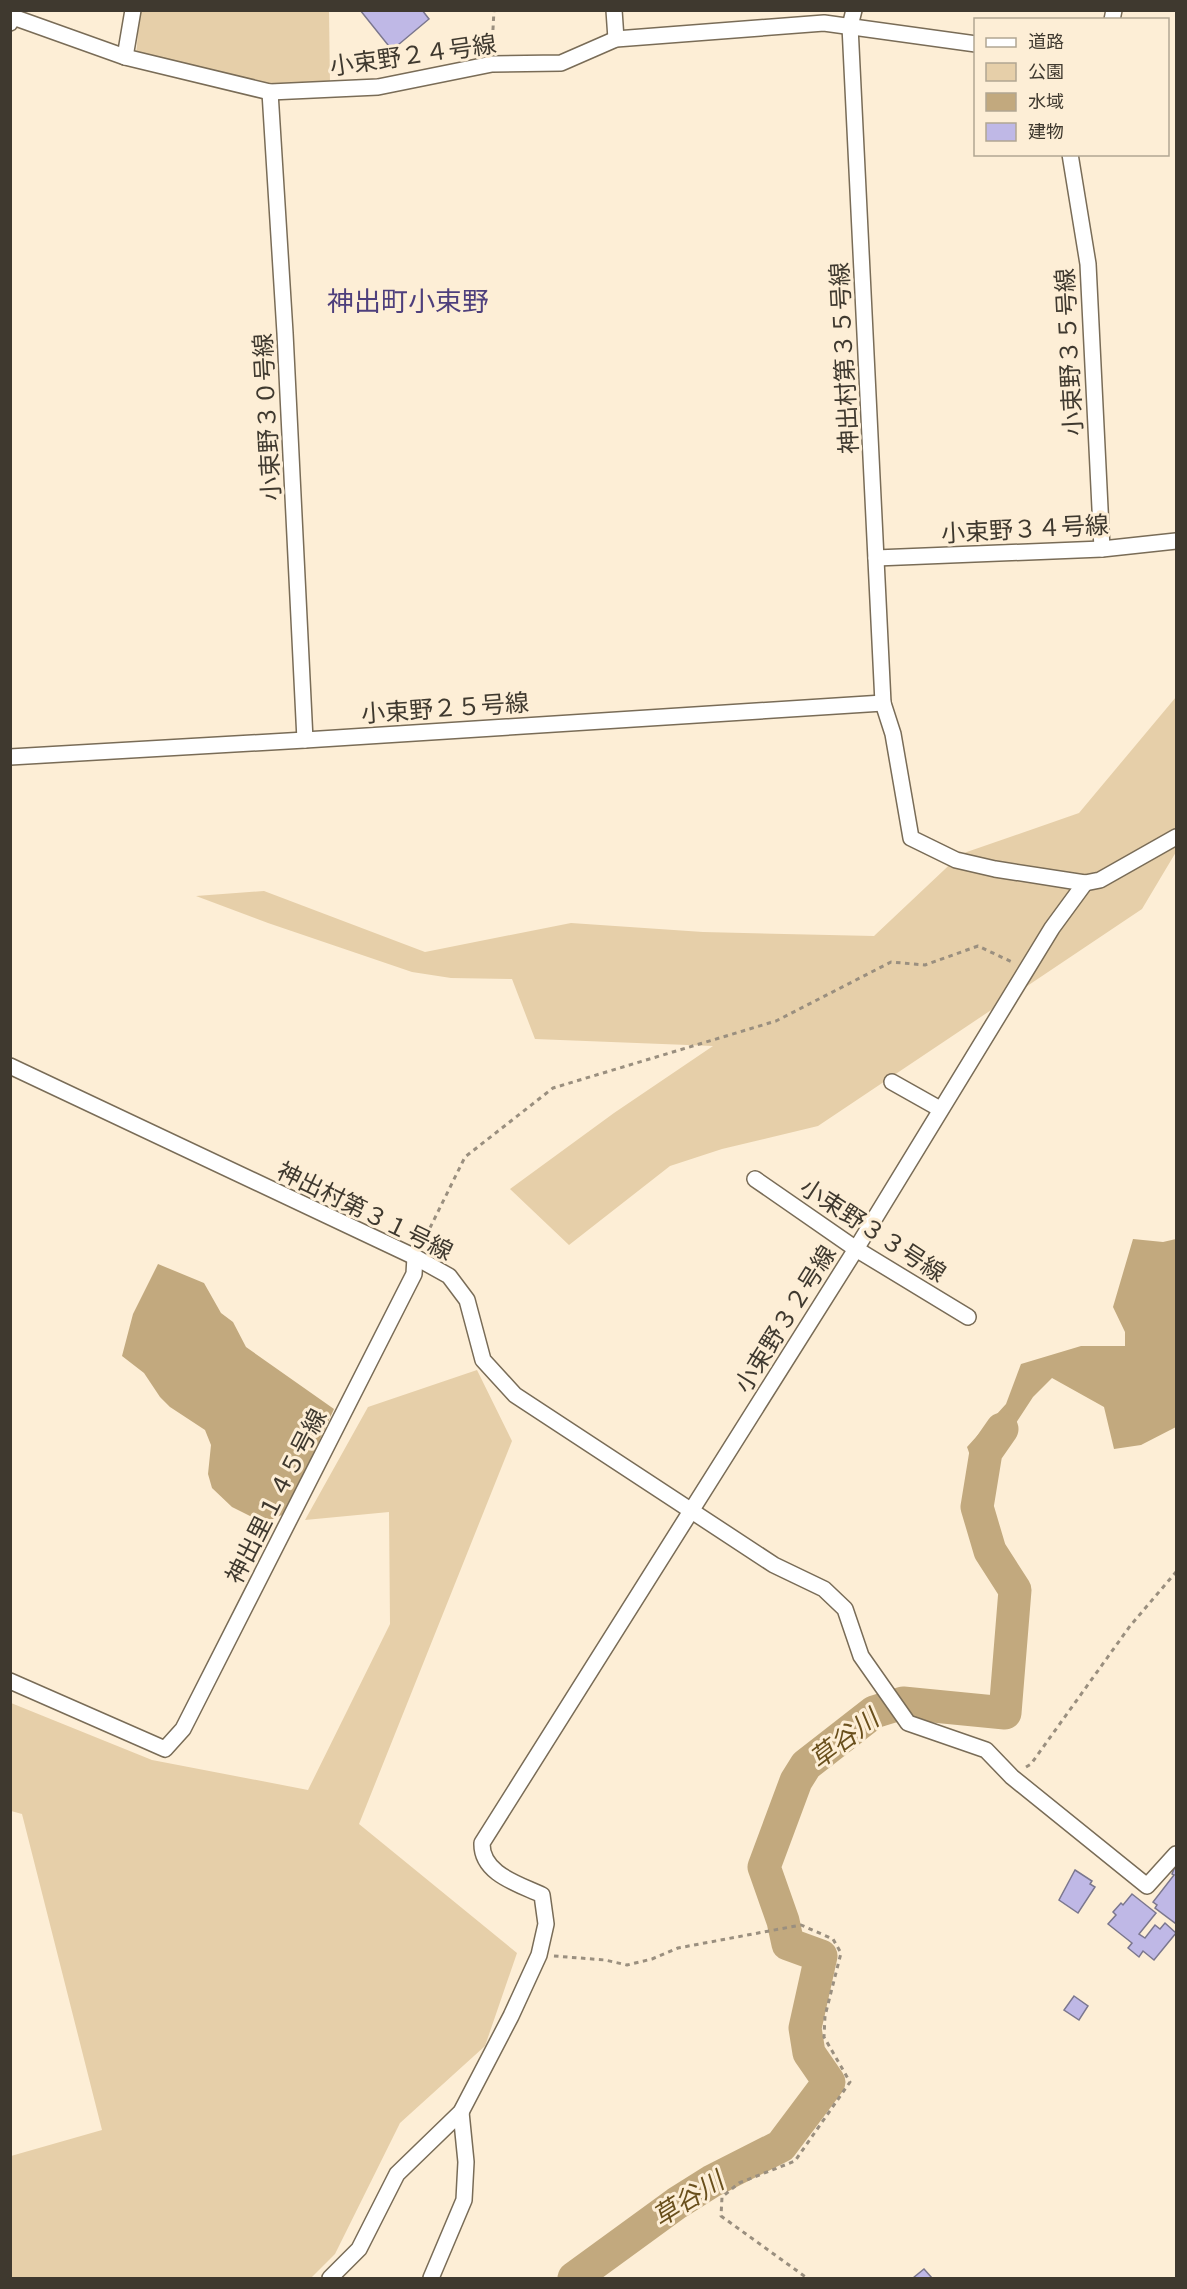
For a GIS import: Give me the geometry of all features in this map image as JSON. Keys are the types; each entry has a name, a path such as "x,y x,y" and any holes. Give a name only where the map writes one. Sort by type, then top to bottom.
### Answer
{"street":[{"path":"125,57 133,10"},
{"path":"614,10 616,39"},
{"name":"神出村第３５号線","path":"854,10 850,26 883,703 893,734 911,838 956,860 995,869 1085,883"},
{"name":"小束野２４号線","path":"10,23 13,17 125,57 270,92 378,87 492,64 561,63 616,39 824,23 850,26"},
{"path":"850,26 974,44"},
{"name":"小束野３０号線","path":"270,92 285,333 305,740"},
{"name":"小束野３５号線","path":"1070,156 1088,264 1102,549"},
{"name":"小束野３４号線","path":"876,558 1102,549 1176,541"},
{"name":"小束野２５号線","path":"10,757 883,703"},
{"path":"1085,883 1100,880 1176,837"},
{"name":"小束野３２号線","path":"539,1955 546,1924 542,1895 492,1870 482,1852 482,1843 856,1249 1052,928 1085,883"},
{"name":"神出村第３１号線","path":"10,1066 415,1257 449,1276 467,1300 483,1360 515,1395 774,1565 824,1589 845,1609 861,1656 908,1724 986,1750 1012,1777"},
{"path":"892,1082 940,1109"},
{"name":"小束野３３号線","path":"755,1179 856,1249 968,1317"},
{"name":"神出里１４５号線","path":"10,1681 165,1749 183,1729 194,1708 414,1274 415,1257"},
{"path":"1012,1777 1147,1886 1176,1854"},
{"path":"330,2278 359,2249 397,2174 461,2112 511,2016 539,1955"},
{"path":"430,2278 464,2200 466,2162 461,2112"}],"path":[{"path":"492,64 494,10"},
{"path":"415,1257 465,1157 554,1088 776,1021 891,962 926,965 978,946 1027,968"},
{"path":"1012,1777 1031,1764 1130,1626 1176,1572"},
{"path":"539,1955 605,1960 627,1965 652,1959 678,1948 801,1925 833,1939 841,1953 825,2016 824,2037 850,2082 795,2161 739,2183 722,2197 721,2216 807,2278"}],"green space":[{"path":"140,11 329,11 330,85 269,87 136,55"},
{"path":"1176,697 1176,852 1142,909 818,1126 722,1149 670,1166 569,1245 510,1189 614,1113 713,1046 535,1039 512,979 451,978 412,972 196,896 264,891 425,952 571,923 703,932 874,936 961,854 1079,813"},
{"path":"477,1370 512,1441 359,1824 517,1953 485,2046 400,2123 335,2254 311,2278 11,2278 11,2156 102,2130 22,1814 11,1811 11,1703 152,1760 308,1790 390,1624 389,1512 305,1520 368,1407"}],"water":[{"path":"1133,1239 1163,1242 1176,1239 1176,1427 1141,1445 1114,1449 1104,1407 1052,1378 1033,1397 988,1466 976,1472 967,1447 1006,1404 1021,1364 1081,1346 1125,1346 1125,1332 1113,1307"},
{"path":"158,1264 204,1283 221,1313 233,1322 246,1347 334,1409 286,1513 273,1519 258,1520 232,1507 212,1488 208,1474 211,1445 205,1430 170,1407 160,1397 144,1373 122,1356 133,1314"}],"building":[{"path":"360,10 422,10 429,19 392,50"},
{"path":"1176,1864 1175,1923 1155,1908 1157,1905 1153,1902 1174,1875 1172,1874"},
{"path":"1075,1870 1092,1881 1090,1884 1095,1887 1078,1913 1059,1900"},
{"path":"1132,1894 1156,1913 1139,1934 1145,1938 1155,1925 1160,1929 1165,1923 1176,1933 1154,1960 1143,1951 1139,1957 1128,1948 1132,1943 1108,1924 1116,1915 1113,1912"},
{"path":"1074,1996 1088,2006 1079,2020 1064,2010"},
{"path":"924,2269 932,2278 913,2278"}],"waterway":[{"name":"草谷川","path":"574,2278 677,2203 712,2181 781,2146 829,2082 809,2053 805,2028 821,1956 788,1944 783,1921 764,1867 796,1781 806,1765 874,1712 903,1703 1005,1713 1015,1590 990,1551 977,1507 986,1452 1002,1429"}],"district":[{"name":"神出町小束野","path":"408,302"}]}
